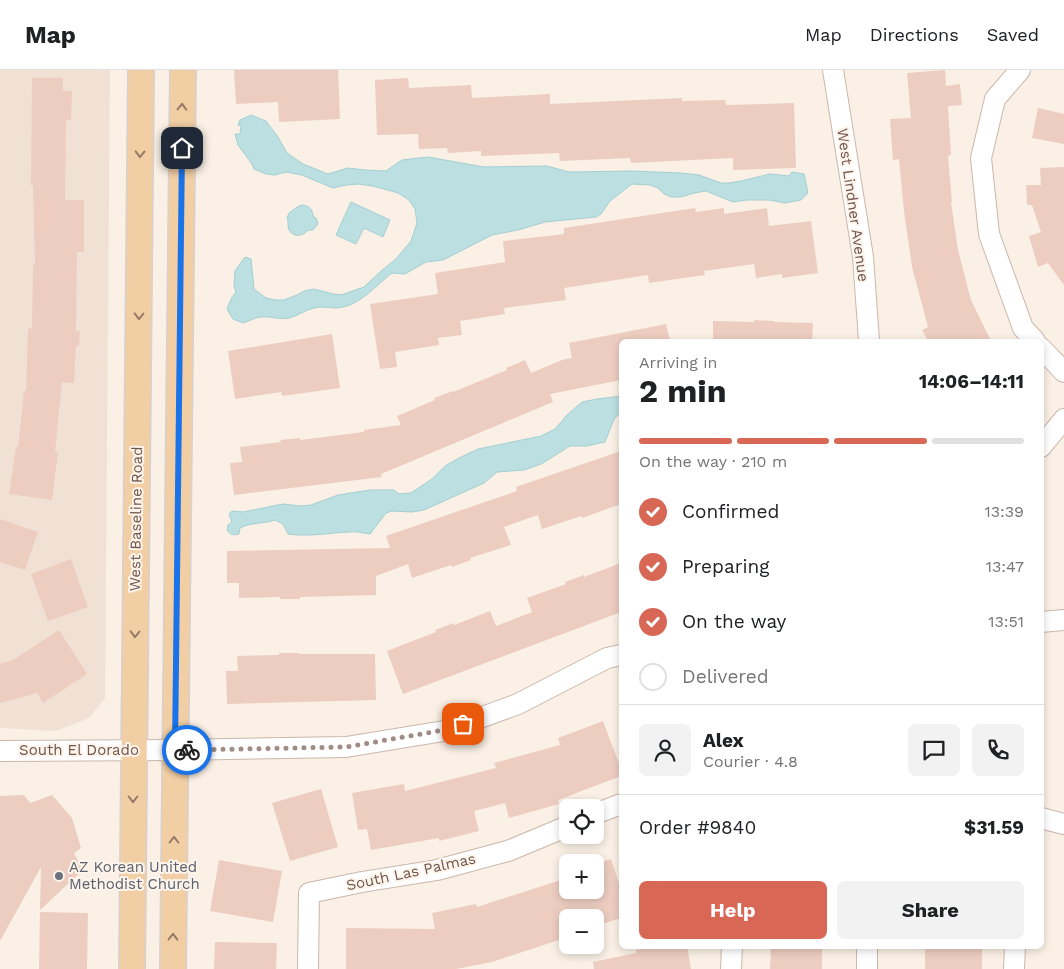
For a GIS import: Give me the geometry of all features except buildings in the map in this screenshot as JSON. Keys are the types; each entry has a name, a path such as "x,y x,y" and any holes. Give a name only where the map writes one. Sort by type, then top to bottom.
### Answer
{"main road":[{"name":"West Baseline Road","path":"132,969 141,70"},
{"path":"173,969 183,70"}],"street":[{"name":"West Lindner Avenue","path":"833,70 863,257 869,339"},
{"path":"1020,70 996,99 981,158 989,234 1023,328 1033,339"},
{"path":"1044,351 1064,372"},
{"path":"1044,443 1064,419"},
{"path":"1044,622 1064,620"},
{"name":"South El Dorado","path":"0,750 175,750 346,747 444,730 518,704 607,658 619,655"},
{"path":"604,811 619,805"},
{"path":"1044,819 1064,824"},
{"name":"South Las Palmas","path":"308,969 309,893 437,870 508,851 559,830"},
{"path":"731,969 732,949"},
{"path":"867,949 867,969"},
{"path":"1014,969 1015,949"}],"shaded area":[{"path":"0,70 110,70 105,698 89,718 56,731 0,728"}],"water":[{"path":"251,115 266,121 287,153 303,164 328,174 348,168 386,171 402,160 428,157 484,167 547,166 569,172 632,171 681,173 699,175 721,183 741,181 770,174 789,176 792,172 804,174 808,193 801,200 785,203 769,200 733,202 706,191 681,197 671,197 650,185 632,184 610,201 601,214 596,217 545,222 492,235 443,260 426,262 405,274 392,273 367,295 353,304 337,308 317,307 289,318 260,317 243,323 233,319 227,309 236,292 234,286 235,271 245,257 251,259 254,289 266,298 284,300 304,291 314,289 341,295 364,287 396,259 411,241 417,223 415,209 409,200 398,193 358,184 333,188 302,175 286,172 275,175 266,174 254,169 238,145 235,134 240,134 241,126 238,125 240,120"},
{"path":"351,202 390,220 383,237 364,228 356,244 336,235"},
{"path":"302,205 310,208 318,224 313,230 296,235 289,230 287,217 290,212"},
{"path":"619,396 619,414 614,419 605,442 586,446 570,446 541,464 524,470 497,472 484,483 424,510 412,512 392,511 386,513 370,534 354,532 311,535 288,534 283,524 275,520 244,526 240,528 239,534 231,534 227,530 228,525 232,522 229,514 232,511 243,512 283,504 311,505 338,495 370,490 394,490 399,494 411,493 432,479 445,466 459,458 478,449 541,436 555,429 582,402"}],"way so far":[{"path":"187,750 346,747 444,730 463,724"}],"place":[{"name":"AZ Korean United Methodist Church","path":"59,876"}],"route":[{"path":"182,148 175,750 187,750"}]}
